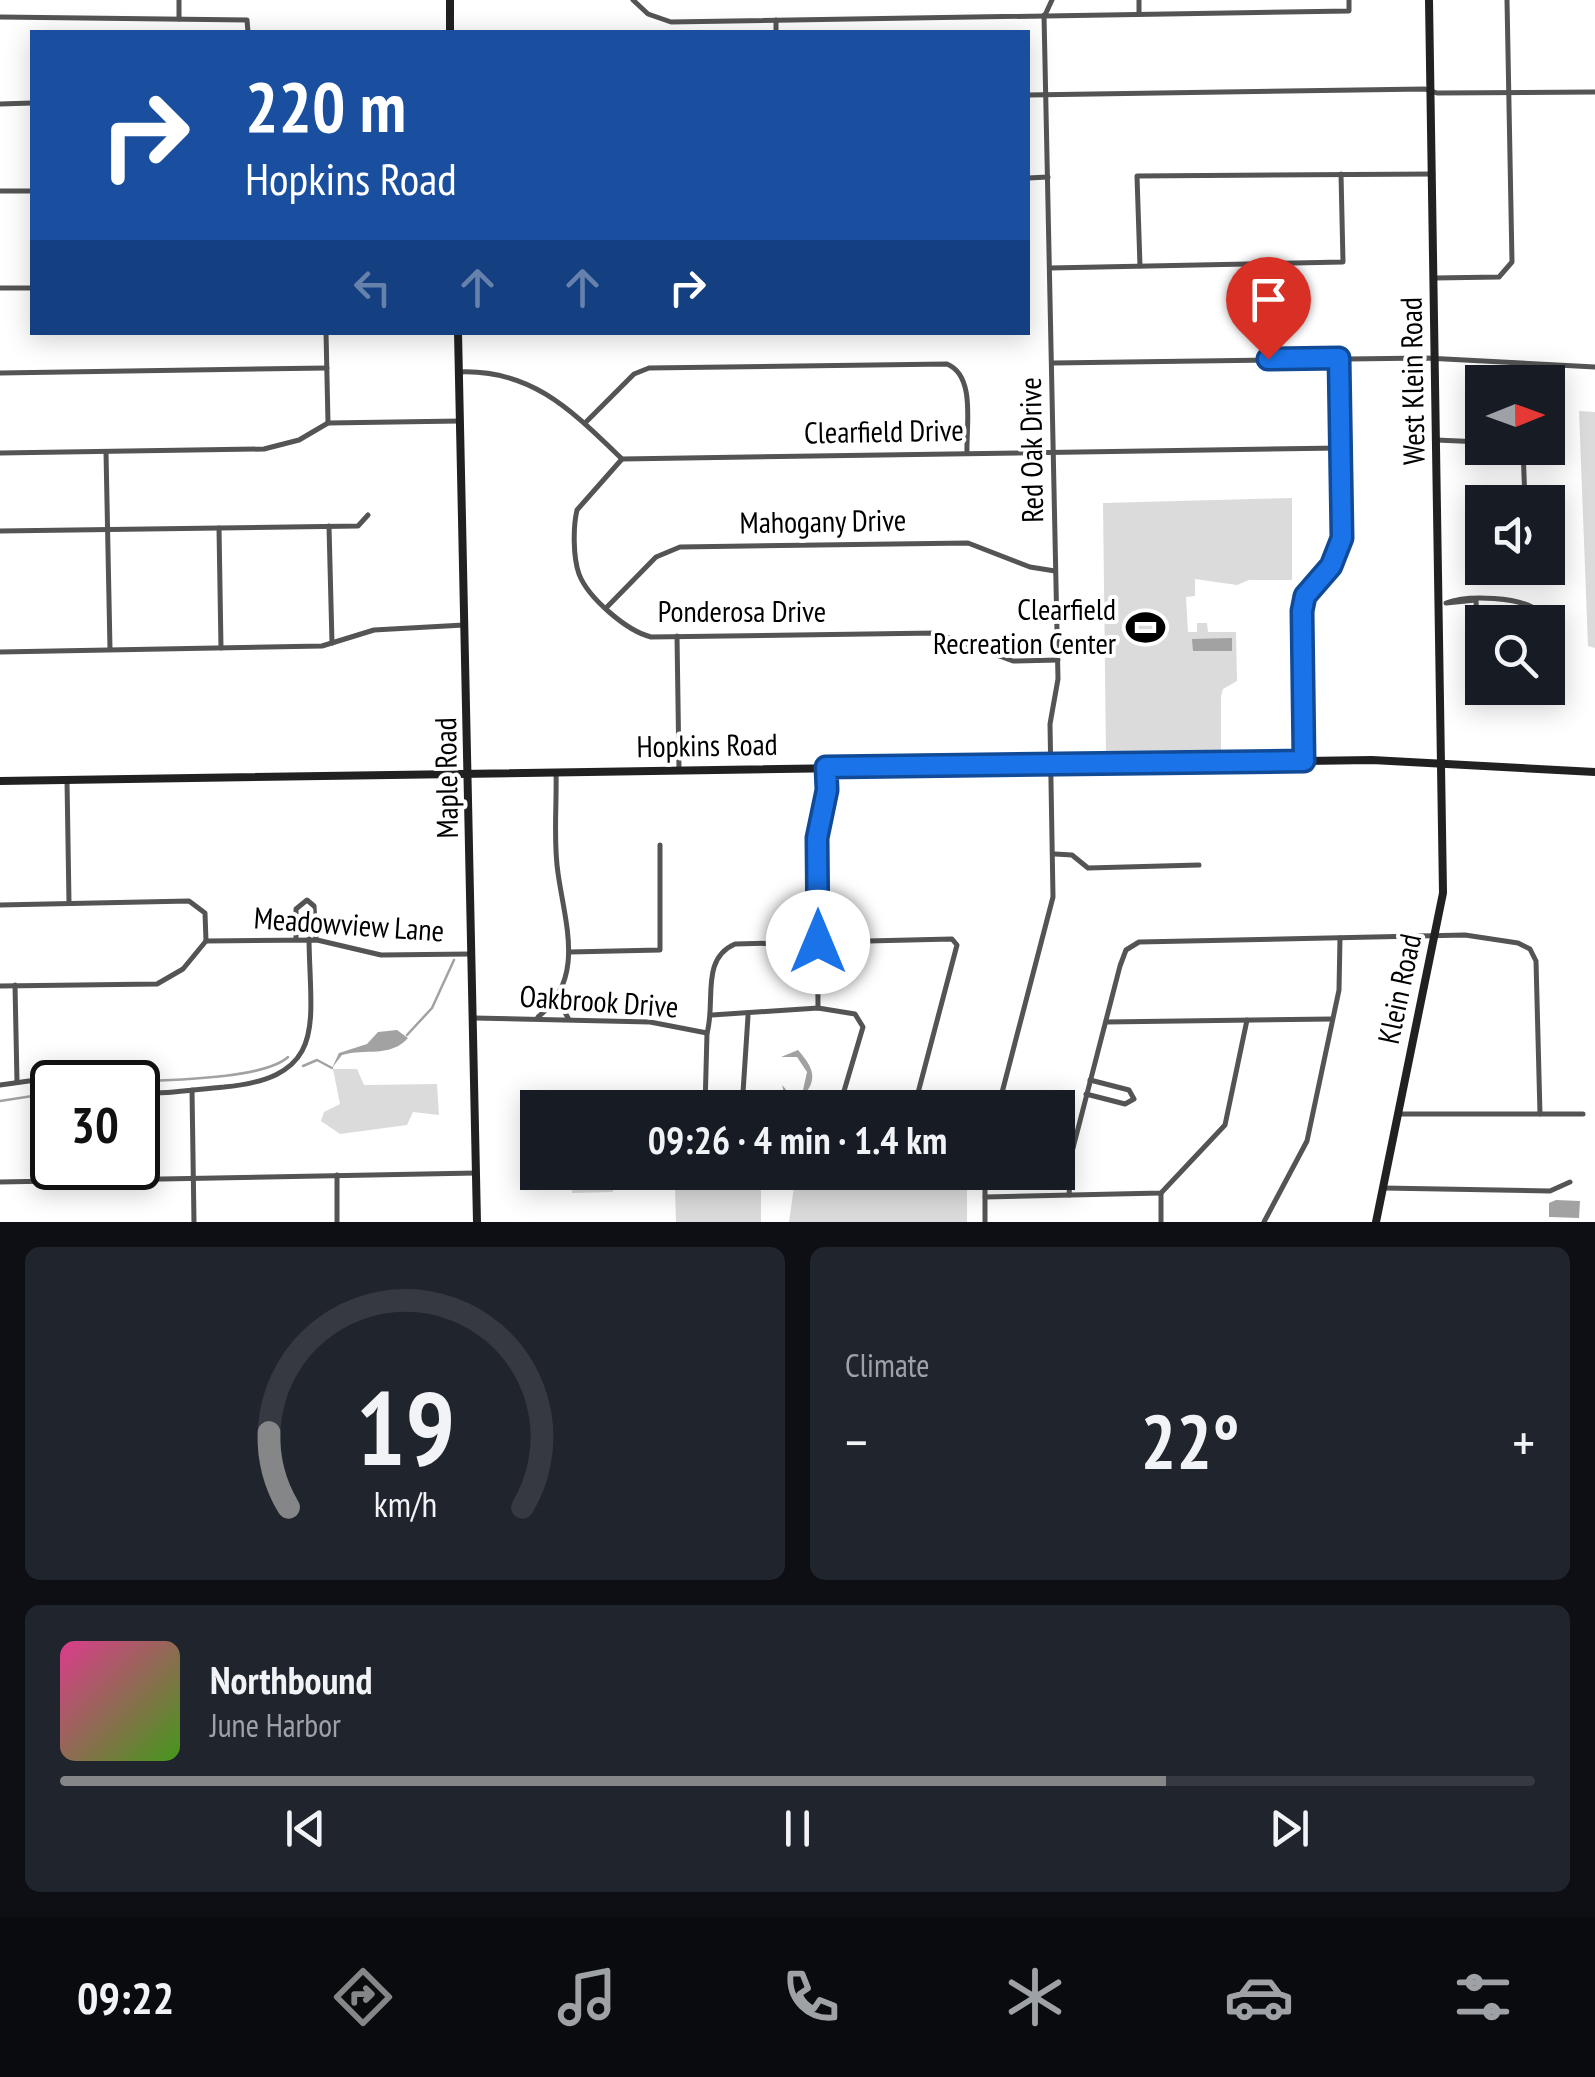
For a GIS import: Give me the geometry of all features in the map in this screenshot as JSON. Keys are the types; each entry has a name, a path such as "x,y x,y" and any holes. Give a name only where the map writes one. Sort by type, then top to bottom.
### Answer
{"street":[{"path":"179,0 179,19"},
{"path":"450,0 450,30"},
{"path":"633,0 648,14 671,22 1349,12 1349,0"},
{"name":"Red Oak Drive","path":"1003,1090 1054,898 1050,724 1058,660 1044,15 1052,0"},
{"path":"1139,0 1140,14"},
{"name":"West Klein Road","path":"1429,0 1436,440 1443,603 1441,762"},
{"path":"1434,278 1494,278 1510,267 1506,0"},
{"path":"0,17 247,20 248,30"},
{"path":"776,20 776,30"},
{"path":"1030,94 1595,92"},
{"path":"0,104 30,103"},
{"path":"1050,268 1342,262 1341,174"},
{"path":"1140,266 1138,176 1432,174"},
{"path":"1030,178 1048,178"},
{"path":"0,191 30,191"},
{"path":"0,288 30,288"},
{"path":"326,335 328,423"},
{"name":"Maple Road","path":"458,335 477,1222"},
{"path":"1304,761 1302,611 1305,596 1331,566 1342,538 1339,358"},
{"path":"1053,363 1436,358 1595,367"},
{"path":"585,423 634,374 649,368 947,364 960,372 966,383 967,454"},
{"path":"0,373 327,368"},
{"path":"459,372 500,373 527,381 585,423 622,459"},
{"path":"0,453 274,448 328,423 460,421"},
{"path":"1436,440 1465,441"},
{"name":"Clearfield Drive","path":"622,459 1340,448"},
{"path":"106,452 110,650"},
{"name":"Ponderosa Drive","path":"622,459 584,497 575,521 579,574 607,606 642,635 936,633 1013,661 1058,660"},
{"path":"0,531 358,526 368,515"},
{"path":"329,526 332,642"},
{"path":"219,528 221,648"},
{"name":"Mahogany Drive","path":"607,606 656,557 680,547 968,543 1030,568 1056,571"},
{"path":"1476,600 1476,605"},
{"path":"1443,603 1476,600 1531,605"},
{"path":"0,652 332,642 374,630 466,624"},
{"path":"677,636 679,769"},
{"name":"Hopkins Road","path":"0,781 1304,761 1441,762 1595,772"},
{"name":"Klein Road","path":"1376,1222 1443,892 1441,762"},
{"path":"818,1008 817,838 827,790 826,767"},
{"path":"538,1017 558,999 570,952 568,912 557,871 556,772"},
{"path":"67,780 69,904"},
{"path":"570,952 660,950 660,844"},
{"path":"1055,854 1072,855 1088,868 1200,865"},
{"path":"160,1091 259,1084 293,1065 310,1030 314,906 307,900 296,909 296,939"},
{"path":"0,904 189,901 205,913 206,941 183,970 157,984 0,986"},
{"path":"1069,1195 1072,1152 1086,1094 1124,954 1134,944 1434,936 1497,938 1533,953 1540,1114"},
{"path":"1264,1222 1304,1151 1340,976 1340,938"},
{"name":"Meadowview Lane","path":"206,941 312,939 382,955 472,954"},
{"name":"Oakbrook Drive","path":"474,1018 661,1023 707,1033 712,1015 712,964 720,950 739,943 952,939 958,944 919,1090"},
{"path":"15,985 17,1082"},
{"path":"558,999 570,1020"},
{"path":"712,1015 748,1016 818,1008 855,1014 863,1027 844,1090"},
{"path":"743,1090 748,1016"},
{"path":"1106,1022 1332,1018"},
{"path":"1160,1222 1161,1193 1225,1125 1247,1020"},
{"path":"705,1090 707,1033"},
{"path":"1086,1094 1125,1104 1134,1099 1129,1090 1090,1080"},
{"path":"0,1085 30,1081"},
{"path":"192,1090 194,1222"},
{"path":"1398,1114 1582,1114"},
{"path":"0,1182 476,1173"},
{"path":"337,1176 338,1222"},
{"path":"1382,1188 1550,1192 1570,1182"},
{"path":"985,1190 986,1222"},
{"path":"985,1198 1161,1193"}],"shaded area":[{"path":"1579,411 1595,412 1595,648 1588,646"},
{"name":"Clearfield Recreation Center","path":"1292,498 1292,580 1249,580 1237,585 1195,579 1195,596 1186,597 1188,632 1197,632 1197,623 1207,623 1208,632 1236,632 1237,681 1223,689 1221,697 1221,750 1106,756 1103,503"},
{"path":"1232,638 1232,651 1193,651 1192,639"},
{"path":"397,1030 408,1038 401,1044 386,1050 342,1055 332,1068 339,1053 367,1044 378,1032"},
{"path":"798,1050 810,1066 812,1082 807,1090 803,1090 807,1072 797,1057 781,1057"},
{"path":"333,1069 357,1069 364,1085 437,1084 439,1115 413,1112 407,1125 340,1134 321,1121 324,1112 340,1104"},
{"path":"572,1190 613,1190 613,1192"},
{"path":"675,1190 761,1190 761,1222 676,1222"},
{"path":"794,1190 967,1190 967,1222 789,1222"},
{"path":"1580,1201 1579,1218 1549,1217 1549,1203"}],"waterway":[{"path":"407,1035 432,1008 454,960"},
{"path":"160,1080 236,1074 275,1065 288,1057"},
{"path":"303,1066 317,1060 332,1068"},
{"path":"0,1101 30,1096"}],"place":[{"name":"Clearfield Recreation Center","path":"1146,627"}],"route":[{"path":"818,942 817,838 827,790 826,767 1304,761 1302,611 1305,596 1331,566 1342,538 1339,358 1268,359"}]}
